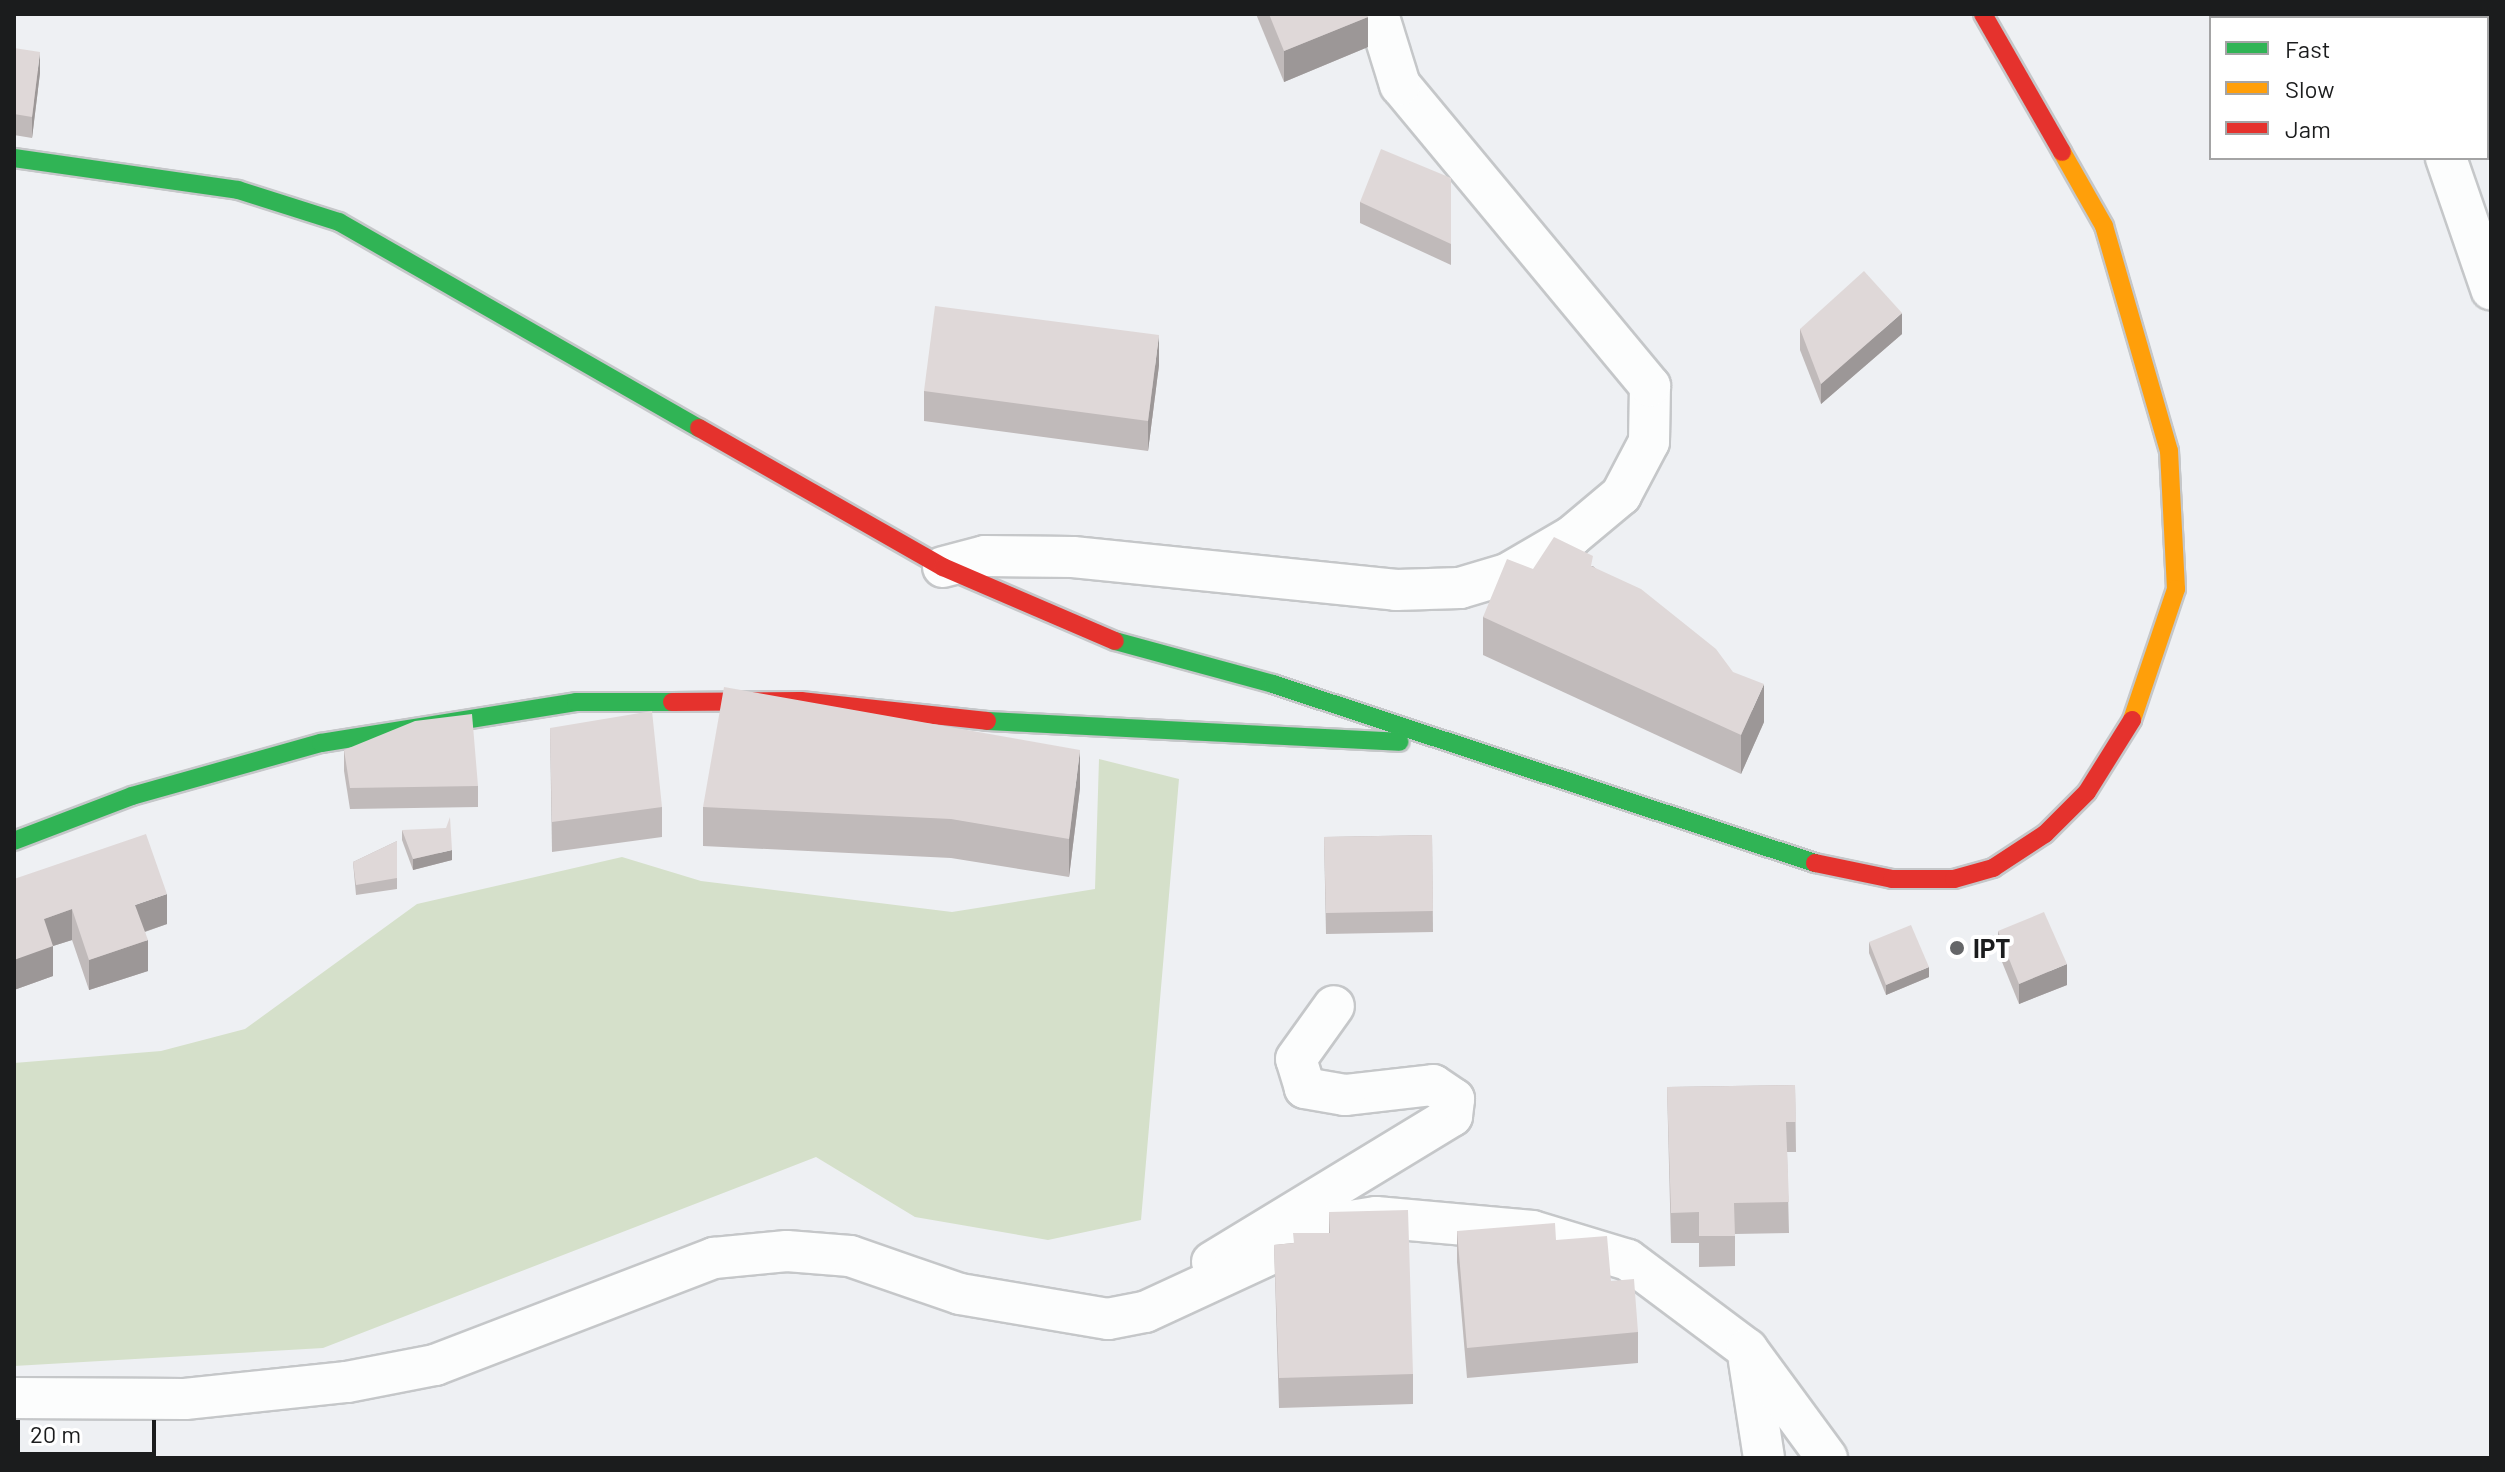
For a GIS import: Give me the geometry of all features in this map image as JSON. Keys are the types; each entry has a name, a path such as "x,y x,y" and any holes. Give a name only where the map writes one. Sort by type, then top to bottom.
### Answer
{"street":[{"path":"943,567 985,556 1073,557 1396,590 1460,588 1546,551 1621,495 1649,442 1650,386 1400,85 1378,14"},
{"path":"14,158 238,190 339,222 943,567 1098,636 1463,746 1817,864 1892,879 1954,879 1993,868 2045,834 2087,792 2127,734 2176,589 2169,451 2104,226 1983,14"},
{"path":"2447,160 2491,289"},
{"path":"14,841 132,796 321,743 576,702 801,701 949,719 1463,746"},
{"path":"1145,1312 1286,1212 1452,1116 1454,1099 1433,1085 1345,1095 1305,1088 1296,1059 1334,1006"},
{"path":"14,1398 185,1399 347,1382 435,1365 714,1258 787,1251 850,1256 1048,1314 1108,1319 1145,1312 1338,1223 1449,1221 1532,1231 1628,1260 1747,1349 1827,1458"},
{"path":"1747,1349 1764,1458"}],"green space":[{"path":"1099,759 1179,779 1141,1220 1048,1240 915,1217 816,1157 323,1348 14,1366 14,1063 161,1051 245,1029 417,904 622,857 701,881 952,912 1095,889"}],"building":[{"path":"1269,14 1367,14 1368,17 1284,51"},
{"path":"14,48 40,52 32,117 14,114"},
{"path":"1381,149 1451,178 1451,244 1360,202"},
{"path":"1864,271 1902,313 1821,384 1800,329"},
{"path":"935,306 1159,335 1148,421 924,391"},
{"path":"1554,537 1593,556 1591,566 1641,589 1716,649 1733,672 1764,684 1741,735 1483,617 1507,559 1533,569"},
{"path":"724,687 1080,750 1069,839 951,819 703,807"},
{"path":"652,711 662,807 552,822 550,728"},
{"path":"472,714 478,786 350,788 344,750 415,721"},
{"path":"450,817 452,850 413,859 402,830 446,828"},
{"path":"146,834 167,894 135,905 148,940 89,960 72,909 44,919 53,946 14,960 14,879"},
{"path":"1432,835 1433,911 1326,913 1324,837"},
{"path":"397,841 397,878 356,885 353,862"},
{"path":"2044,912 2067,964 2019,984 1998,931"},
{"path":"1911,925 1929,967 1886,985 1869,942"},
{"path":"1795,1085 1796,1122 1786,1122 1789,1202 1734,1203 1735,1236 1699,1236 1699,1212 1671,1213 1667,1087"},
{"path":"1408,1210 1413,1374 1279,1378 1274,1245 1294,1243 1293,1233 1330,1233 1329,1212"},
{"path":"1555,1223 1556,1240 1607,1236 1611,1281 1634,1279 1638,1332 1467,1348 1457,1231"}],"traffic: fast":[{"path":"14,158 238,190 339,222 699,428"},
{"path":"1115,641 1273,684 1815,863"},
{"path":"14,841 132,796 321,743 576,702 672,702"},
{"path":"987,721 1399,742"}],"traffic: slow":[{"path":"2062,152 2104,226 2169,451 2176,589 2132,720"}],"traffic: jam":[{"path":"1983,14 2062,152"},
{"path":"699,428 943,567 1115,641"},
{"path":"672,702 801,701 987,721"},
{"path":"1815,863 1892,879 1954,879 1993,868 2045,834 2087,792 2132,720"}],"place":[{"name":"IPT","path":"1957,948"}]}
